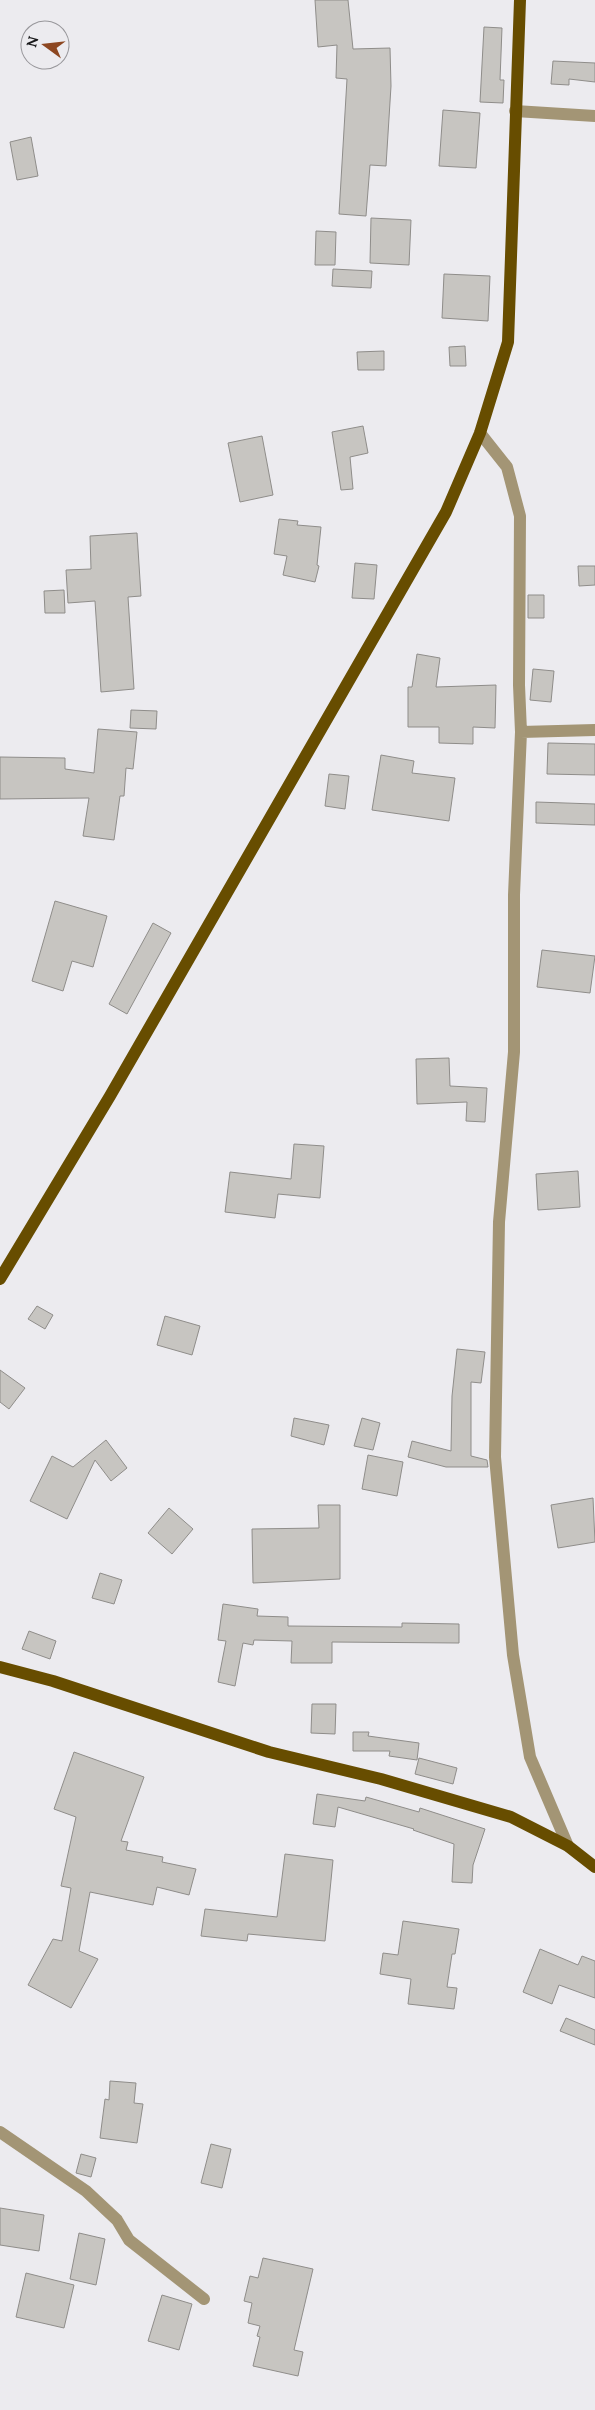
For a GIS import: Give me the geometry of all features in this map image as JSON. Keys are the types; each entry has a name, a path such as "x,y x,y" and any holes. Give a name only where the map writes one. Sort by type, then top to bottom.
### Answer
{"main road":[{"path":"0,1279 110,1096 446,512 480,433 508,342 512,257 514,111 520,0"},
{"path":"0,1667 53,1682 269,1752 381,1778 511,1817 568,1846 595,1867"}],"street":[{"path":"514,111 595,116"},
{"path":"480,433 507,468 520,516 519,685 521,732 514,895 514,1052 499,1222 495,1457 513,1655 530,1757 568,1846"},
{"path":"521,732 595,730"},
{"path":"0,2132 86,2191 117,2220 129,2240 204,2299"}],"building":[{"path":"315,0 348,0 353,49 390,48 391,86 386,166 370,165 366,216 339,214 347,79 336,78 337,45 318,47"},
{"path":"484,27 502,28 500,80 504,80 503,103 480,102"},
{"path":"553,61 595,63 595,82 569,79 569,85 551,84"},
{"path":"443,110 480,113 476,168 439,166"},
{"path":"31,137 38,176 17,180 10,142"},
{"path":"371,218 411,220 409,265 370,263"},
{"path":"316,231 336,232 335,265 315,265"},
{"path":"333,269 372,271 371,288 332,286"},
{"path":"444,274 490,276 488,321 442,318"},
{"path":"465,346 466,366 450,366 449,347"},
{"path":"384,351 384,370 358,370 357,352"},
{"path":"363,426 368,453 350,457 353,489 341,490 332,432"},
{"path":"262,436 273,495 240,502 228,443"},
{"path":"279,519 298,521 297,525 321,527 317,565 319,566 315,582 283,575 287,556 274,554"},
{"path":"137,533 141,596 128,597 134,689 101,692 95,601 68,603 66,570 91,569 90,536"},
{"path":"355,563 377,565 374,599 352,598"},
{"path":"578,566 595,566 595,585 579,586"},
{"path":"64,590 65,613 45,613 44,591"},
{"path":"528,595 544,595 544,618 528,618"},
{"path":"417,654 440,658 436,687 496,685 495,728 473,727 473,744 439,743 439,727 408,727 408,687 412,687"},
{"path":"533,669 554,671 551,702 530,700"},
{"path":"131,710 157,711 156,729 130,728"},
{"path":"98,729 137,732 133,769 126,768 124,796 120,796 114,840 83,836 89,798 0,799 0,757 65,758 65,769 94,773"},
{"path":"548,743 595,744 595,775 547,774"},
{"path":"381,755 414,761 412,773 455,778 449,821 372,810"},
{"path":"329,774 349,776 345,809 325,806"},
{"path":"536,802 595,804 595,825 536,823"},
{"path":"55,901 107,916 93,967 72,961 63,991 32,981"},
{"path":"153,923 171,933 127,1014 109,1004"},
{"path":"542,950 595,956 590,993 537,987"},
{"path":"449,1058 450,1086 487,1088 485,1122 466,1121 467,1102 417,1104 416,1059"},
{"path":"294,1144 324,1146 320,1198 278,1194 275,1218 225,1212 230,1172 291,1179"},
{"path":"578,1171 580,1207 538,1210 536,1174"},
{"path":"37,1306 53,1315 45,1329 28,1319"},
{"path":"165,1316 200,1326 192,1355 157,1345"},
{"path":"457,1349 485,1352 481,1383 471,1382 471,1456 487,1460 488,1467 446,1467 408,1457 412,1441 451,1451 452,1396"},
{"path":"0,1370 25,1388 9,1409 0,1402"},
{"path":"294,1418 329,1425 324,1445 291,1436"},
{"path":"362,1418 380,1423 373,1450 354,1446"},
{"path":"106,1440 127,1468 111,1481 95,1460 67,1519 30,1501 52,1456 73,1467"},
{"path":"368,1455 403,1462 397,1496 362,1489"},
{"path":"593,1498 595,1542 558,1548 551,1505"},
{"path":"318,1505 340,1505 340,1579 253,1583 252,1529 319,1528"},
{"path":"169,1508 193,1529 172,1554 148,1533"},
{"path":"100,1573 122,1580 114,1604 92,1598"},
{"path":"223,1604 258,1609 257,1616 288,1617 288,1626 402,1627 402,1623 459,1624 459,1643 332,1642 332,1663 291,1663 292,1641 254,1640 253,1645 243,1643 235,1686 218,1682 226,1641 218,1640"},
{"path":"29,1631 56,1641 50,1659 22,1649"},
{"path":"312,1704 336,1704 335,1734 311,1733"},
{"path":"353,1732 369,1732 368,1736 419,1743 417,1760 389,1756 390,1751 353,1751"},
{"path":"74,1752 144,1777 121,1841 128,1842 126,1850 163,1857 162,1862 196,1869 189,1895 157,1887 153,1905 90,1892 79,1951 98,1959 71,2008 28,1985 53,1939 62,1941 71,1888 61,1886 76,1817 54,1809"},
{"path":"419,1758 457,1768 453,1784 415,1774"},
{"path":"317,1794 365,1801 366,1797 419,1812 420,1808 485,1829 473,1865 472,1883 452,1882 454,1844 414,1829 338,1807 335,1827 313,1824"},
{"path":"285,1854 333,1860 325,1941 248,1934 247,1941 201,1936 205,1909 277,1917"},
{"path":"403,1921 459,1929 455,1954 452,1954 447,1987 457,1988 454,2009 408,2004 411,1979 380,1974 383,1953 398,1955"},
{"path":"540,1949 578,1965 582,1956 595,1961 595,1998 559,1985 552,2004 523,1992"},
{"path":"566,2018 595,2030 595,2045 560,2031"},
{"path":"110,2081 136,2083 134,2103 143,2104 137,2143 100,2138 105,2099 109,2100"},
{"path":"211,2144 231,2149 222,2188 201,2183"},
{"path":"81,2154 96,2158 91,2177 76,2173"},
{"path":"0,2208 44,2215 39,2251 0,2245"},
{"path":"79,2233 105,2239 96,2285 70,2279"},
{"path":"263,2258 313,2269 294,2350 303,2352 298,2376 253,2366 260,2337 257,2336 260,2326 248,2323 252,2303 244,2301 250,2276 258,2278"},
{"path":"26,2273 74,2285 64,2328 16,2317"},
{"path":"162,2295 192,2304 179,2350 148,2341"}]}
